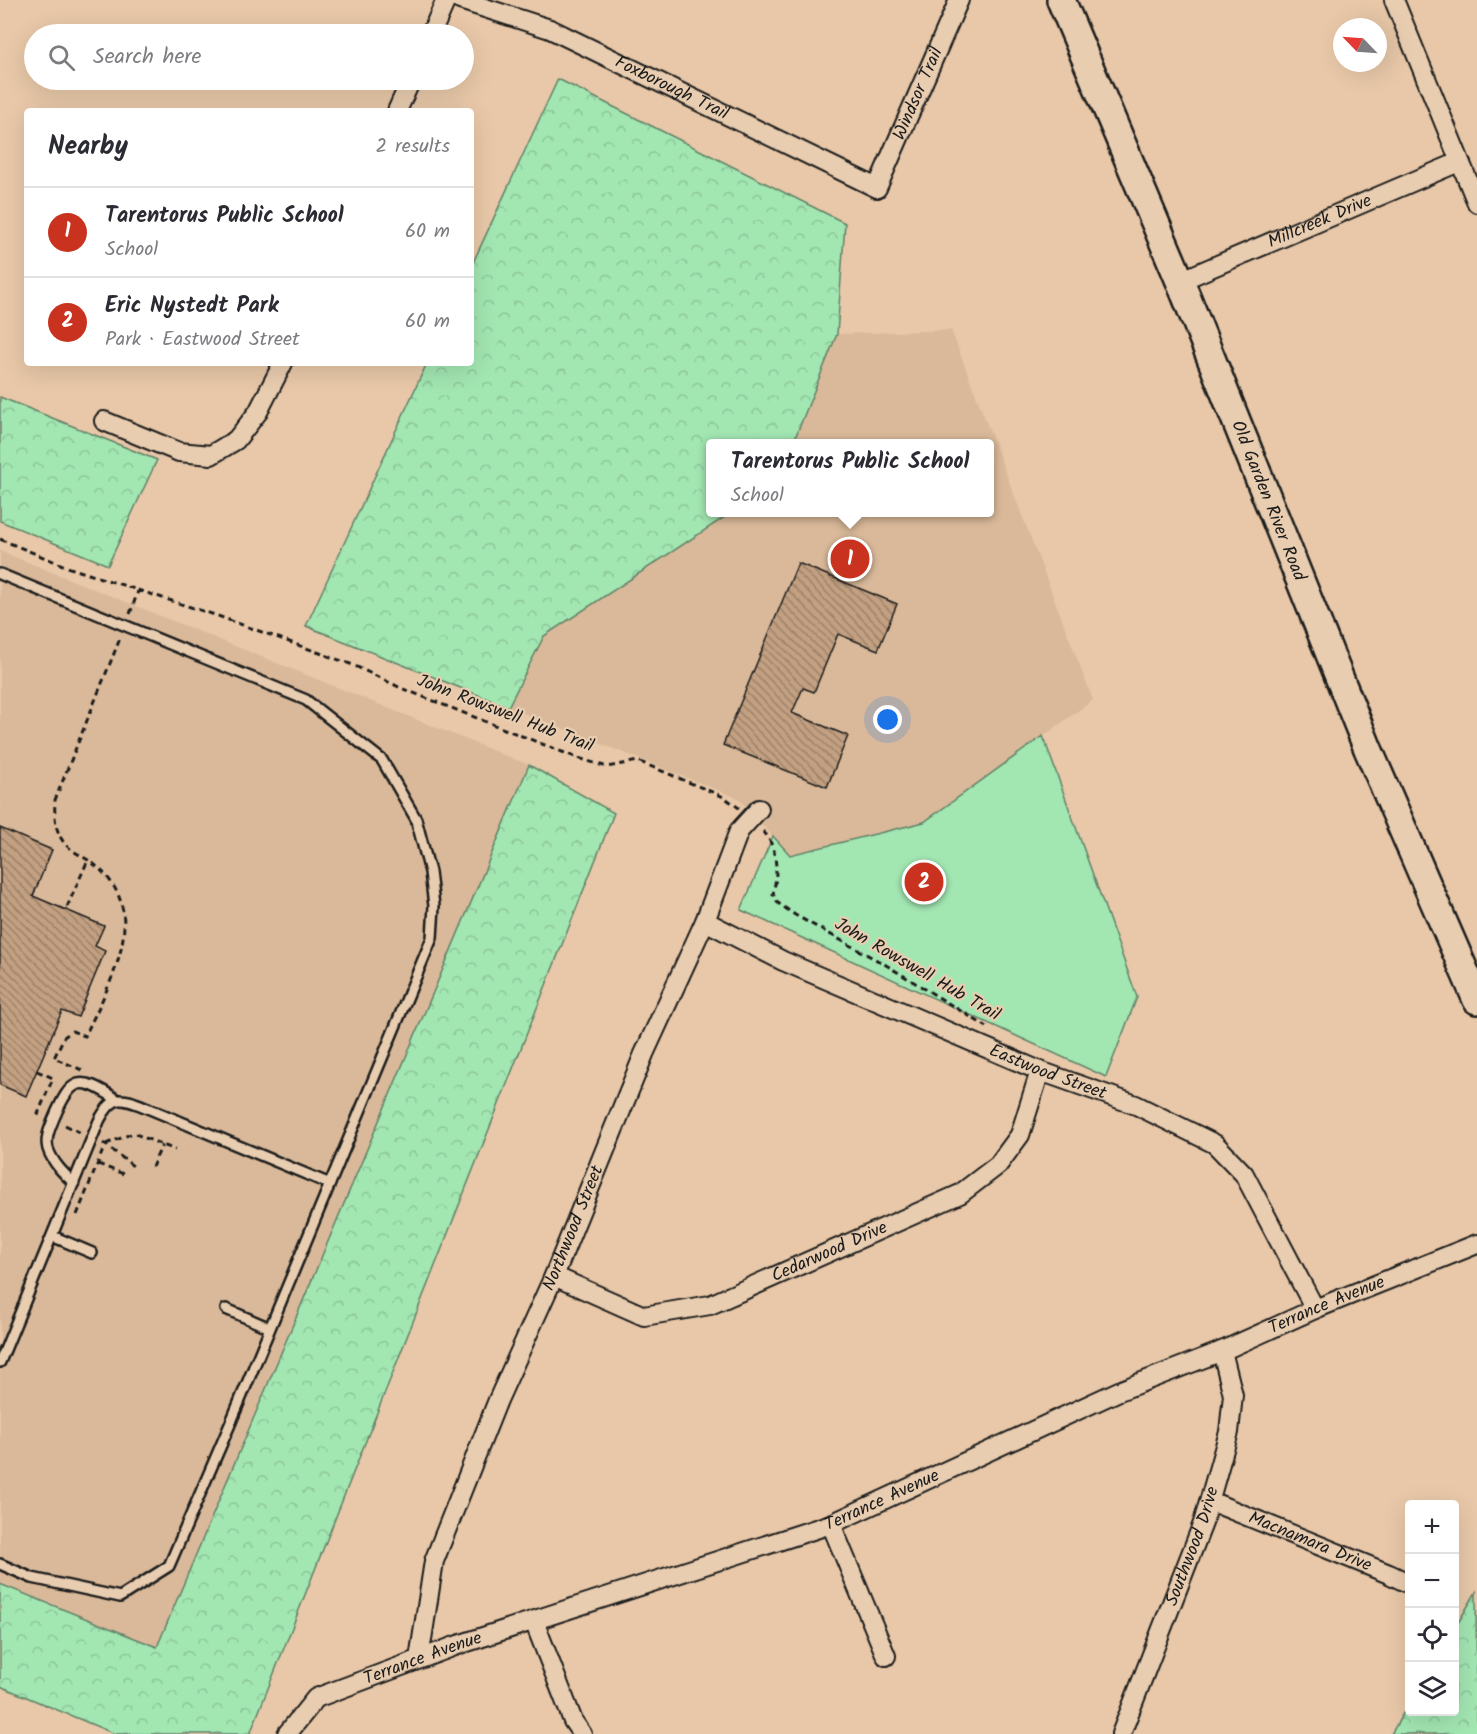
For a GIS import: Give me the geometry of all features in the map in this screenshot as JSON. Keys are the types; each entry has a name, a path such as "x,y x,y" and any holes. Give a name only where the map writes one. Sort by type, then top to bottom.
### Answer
{"main road":[{"name":"Old Garden River Road","path":"1061,0 1180,281 1368,748 1477,1000"}],"street":[{"path":"435,24 446,0"},
{"name":"Foxborough Trail","path":"460,0 550,29 877,188"},
{"name":"Windsor Trail","path":"877,188 959,0"},
{"path":"1394,0 1477,203"},
{"path":"398,108 406,90"},
{"name":"Millcreek Drive","path":"1180,281 1459,162"},
{"path":"104,421 179,452 211,455 236,440 258,412 281,366"},
{"name":"Northwood Street","path":"419,1659 434,1561 498,1400 554,1276 644,1054 705,921 739,831 755,814"},
{"name":"Eastwood Street","path":"705,921 783,961 1040,1071 1136,1105 1215,1144 1244,1174 1315,1309"},
{"name":"Cedarwood Drive","path":"554,1276 644,1316 710,1305 960,1194 998,1165 1020,1135 1040,1071"},
{"name":"Terrance Avenue","path":"287,1734 316,1698 419,1659 831,1524 1119,1391 1222,1351 1315,1309 1477,1244"},
{"name":"Southwood Drive","path":"1121,1734 1203,1523 1229,1432 1233,1395 1222,1351"},
{"name":"Macnamara Drive","path":"1210,1502 1405,1582"},
{"path":"831,1524 886,1656"},
{"path":"534,1621 573,1721 582,1734"}],"lane":[{"path":"0,574 306,699 382,760 416,819 430,872 434,906 432,938 169,1566 120,1597 32,1578 0,1564"},
{"path":"74,1182 59,1169 48,1148 46,1137 65,1093 72,1086 80,1083 103,1091 116,1100"},
{"path":"0,1362 92,1138 106,1107 116,1100 125,1099 330,1184"},
{"path":"52,1236 92,1253"},
{"path":"226,1309 270,1328"}],"path":[{"name":"John Rowswell Hub Trail","path":"0,539 70,568 215,615 353,665 401,688 575,757 607,767 638,761 724,797 755,814 769,838 775,858 776,883 773,894 778,903 992,1030"},
{"path":"80,1083 85,1071 54,1058 64,1037 72,1031 85,1035 117,967 123,939 124,913 115,887 96,865 70,848 61,837 54,822 55,800 138,591"},
{"path":"67,907 88,860"},
{"path":"37,1071 53,1078 38,1114 106,1144 133,1166"},
{"path":"77,1215 106,1144 133,1133 175,1150"},
{"path":"152,1167 162,1145"},
{"path":"98,1164 126,1175"}],"shaded area":[{"path":"951,330 993,439 795,439 837,334"},
{"path":"994,442 1093,700 924,822 790,855 738,798 508,707 544,636 725,517 994,517"},
{"path":"0,551 529,765 157,1647 0,1584"}],"green space":[{"path":"558,79 845,223 837,334 795,439 706,439 706,517 725,517 544,636 508,707 306,626 426,366 474,366 474,261"},
{"path":"0,397 157,460 108,565 0,521"},
{"path":"1043,736 1137,997 1106,1077 741,910 773,836 790,855 924,822"},
{"path":"529,765 614,813 250,1734 115,1734 0,1686 0,1584 157,1647"},
{"path":"1476,1592 1477,1734 1391,1734 1405,1710 1405,1716 1459,1716 1459,1621"}],"building":[{"path":"798,563 897,604 878,650 838,634 814,692 803,688 792,713 848,736 827,787 723,745"},
{"path":"0,828 52,850 33,896 104,926 95,946 105,951 78,1017 62,1011 26,1096 0,1085"}],"place":[{"name":"Tarentorus Public School","path":"850,559"},
{"name":"Eric Nystedt Park","path":"924,882"}]}
